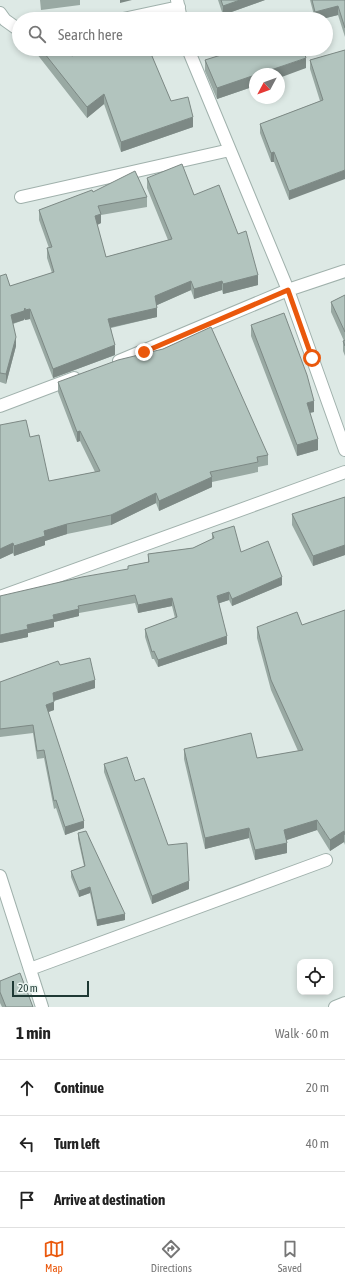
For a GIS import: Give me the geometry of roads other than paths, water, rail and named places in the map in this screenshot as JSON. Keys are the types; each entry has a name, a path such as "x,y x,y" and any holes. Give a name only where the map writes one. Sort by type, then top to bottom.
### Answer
{"street":[{"path":"147,12 178,3"},
{"path":"0,14 12,25"},
{"path":"191,56 288,290 345,450"},
{"path":"21,196 230,150"},
{"path":"108,366 288,290 345,271"},
{"path":"0,406 86,374"},
{"path":"0,597 345,472"},
{"path":"30,969 326,860"},
{"path":"0,876 42,1007"},
{"path":"335,1007 345,1003"}]}
